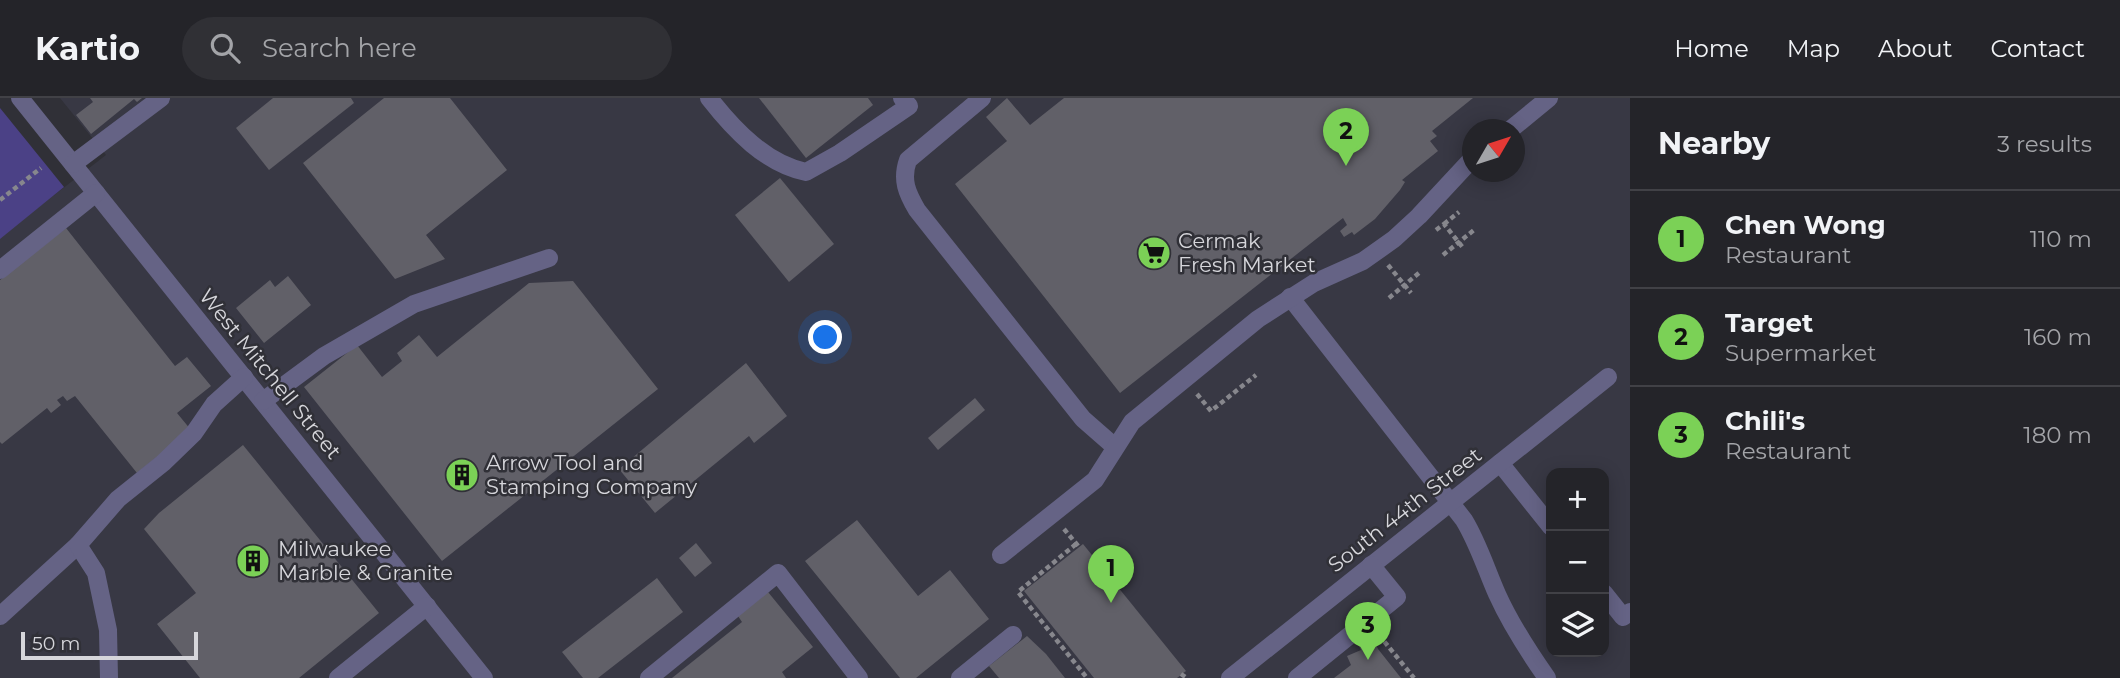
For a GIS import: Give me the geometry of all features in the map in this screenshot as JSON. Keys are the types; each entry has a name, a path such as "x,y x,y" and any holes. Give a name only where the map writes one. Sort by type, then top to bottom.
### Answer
{"street":[{"name":"West Mitchell Street","path":"20,98 484,678"},
{"path":"73,164 161,98"},
{"path":"709,98 768,157 788,168 806,172 909,107 902,98"},
{"path":"982,98 908,160 904,171 909,196 917,210 1083,419 1115,447"},
{"path":"1523,119 1549,98"},
{"path":"1001,555 1095,480 1132,422 1258,319 1314,283 1363,261 1394,239 1462,170"},
{"path":"0,270 96,193"},
{"path":"264,401 324,356 414,304 549,258"},
{"path":"1290,297 1451,502 1475,538 1514,629 1547,678"},
{"path":"0,616 78,545 118,499 163,463 194,433 214,404 244,377"},
{"name":"South 44th Street","path":"1230,678 1608,377"},
{"path":"1500,463 1546,521"},
{"path":"78,545 96,573 108,630 108,678"},
{"path":"1297,678 1397,597 1371,565"},
{"path":"649,678 778,572 859,678"},
{"path":"1605,594 1623,617 1630,611"},
{"path":"338,678 427,606"},
{"path":"960,678 1013,635"}],"path":[{"path":"0,200 41,168"},
{"path":"1432,228 1436,230 1459,212"},
{"path":"1444,224 1464,249"},
{"path":"1443,255 1474,230"},
{"path":"1387,264 1411,293"},
{"path":"1389,298 1420,272"},
{"path":"1184,379 1211,411 1256,375"},
{"path":"1076,544 1018,592 1087,678"},
{"path":"1367,621 1414,678"},
{"path":"1181,674 1187,678"}],"shaded area":[{"path":"60,98 1630,98 1630,678 0,678 0,237 106,155"},
{"path":"0,108 64,187 0,239"}],"building":[{"path":"90,98 142,98 137,102 134,99 91,134 76,115 93,102"},
{"path":"273,98 351,98 354,103 269,170 236,128"},
{"path":"384,98 450,98 507,170 426,235 445,259 395,279 303,163"},
{"path":"759,98 868,98 873,105 806,158"},
{"name":"Cermak Fresh Market","path":"1007,98 1030,125 1064,98 1473,98 1432,131 1437,136 1430,141 1438,151 1402,180 1405,182 1400,190 1375,219 1354,235 1352,232 1344,237 1340,231 1347,225 1343,218 1120,393 955,184 1007,141 986,117"},
{"path":"780,178 834,244 789,282 735,215"},
{"path":"66,228 175,366 187,357 211,386 177,413 191,430 137,473 75,396 67,401 63,396 57,400 61,405 51,413 47,408 2,444 0,442 0,280"},
{"path":"288,276 311,305 264,343 236,308 270,280 275,287"},
{"name":"Arrow Tool and Stamping Company","path":"573,281 658,389 442,561 304,387 357,345 382,377 402,361 397,353 419,335 437,357 529,283"},
{"path":"746,363 787,416 754,443 749,436 655,513 619,469"},
{"path":"975,398 985,410 938,450 928,438"},
{"name":"Milwaukee Marble & Granite","path":"243,445 379,613 299,678 200,678 157,624 196,593 144,529 159,513"},
{"path":"857,520 918,596 950,570 989,619 916,678 900,678 805,561"},
{"path":"696,543 712,563 695,577 679,558"},
{"path":"1083,544 1186,671 1177,678 1094,678 1024,591"},
{"path":"657,578 683,612 598,678 583,678 562,652"},
{"path":"768,592 813,647 782,672 786,678 672,678 742,622 738,616"},
{"path":"1027,636 1065,678 999,678 989,666"},
{"path":"1374,640 1401,678 1334,678 1351,665 1347,656 1361,650 1359,646"}],"place":[{"name":"Target","path":"1346,166"},
{"name":"Cermak Fresh Market","path":"1154,253"},
{"name":"Arrow Tool and Stamping Company","path":"462,475"},
{"name":"Milwaukee Marble & Granite","path":"253,561"},
{"name":"Chen Wong","path":"1111,603"},
{"name":"Chili's","path":"1368,660"}]}
